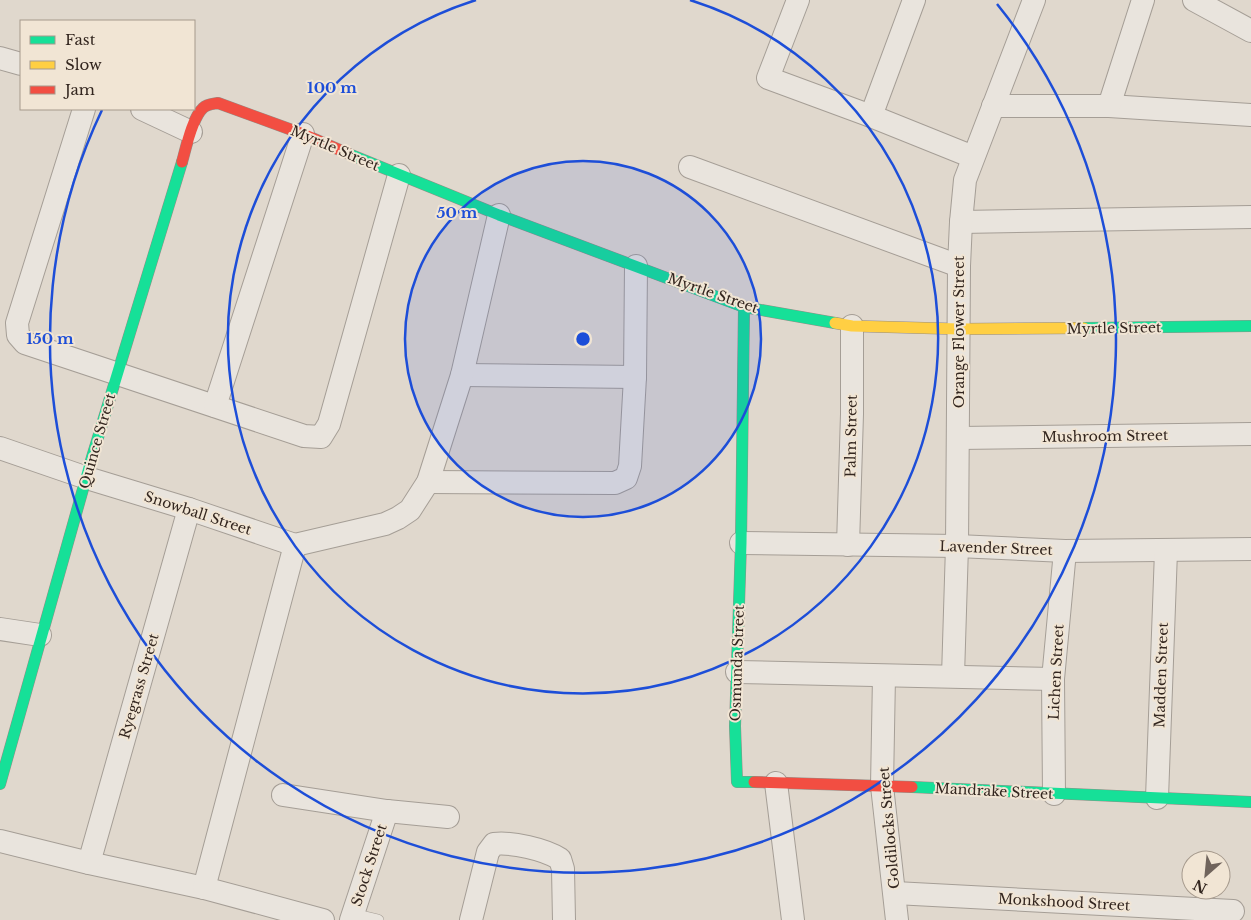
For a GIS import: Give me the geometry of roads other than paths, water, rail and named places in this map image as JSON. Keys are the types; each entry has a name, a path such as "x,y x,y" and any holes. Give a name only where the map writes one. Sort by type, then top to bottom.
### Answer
{"street":[{"path":"798,0 768,78 871,116 973,157"},
{"path":"871,116 914,0"},
{"name":"Orange Flower Street","path":"953,676 958,546 959,266 961,222 966,180 973,157 1034,0"},
{"path":"1109,106 1143,0"},
{"path":"1194,0 1251,31"},
{"path":"0,58 20,64"},
{"name":"Myrtle Street","path":"206,104 218,102 303,134 499,215 744,307 852,326 960,329 1251,326"},
{"name":"Quince Street","path":"0,784 40,635 116,373 191,132 201,108 206,104"},
{"path":"993,106 1109,106 1251,115"},
{"path":"84,110 17,323 18,335 26,343 304,436 321,436 329,424 399,175"},
{"path":"144,110 191,132"},
{"path":"215,406 303,134"},
{"path":"690,167 959,266"},
{"path":"204,888 295,545 385,524 398,518 410,510 428,482 462,375 499,215"},
{"path":"961,222 1251,217"},
{"path":"428,482 615,483 626,478 630,466 635,377 636,266"},
{"name":"Osmunda Street","path":"737,782 735,726 741,543 744,307"},
{"name":"Palm Street","path":"848,544 852,414 852,326"},
{"path":"462,375 635,377"},
{"name":"Mushroom Street","path":"959,438 1251,434"},
{"name":"Snowball Street","path":"0,448 295,545"},
{"name":"Ryegrass Street","path":"89,863 189,509"},
{"name":"Lavender Street","path":"741,543 958,546 1065,551 1251,549"},
{"name":"Lichen Street","path":"1054,794 1053,679 1065,551"},
{"name":"Madden Street","path":"1157,798 1166,551"},
{"path":"0,629 40,635"},
{"path":"737,672 1053,679"},
{"name":"Goldilocks Street","path":"884,676 882,786 897,920"},
{"name":"Mandrake Street","path":"737,782 882,786 1251,802"},
{"path":"776,783 793,920"},
{"path":"283,795 387,811 448,817"},
{"name":"Stock Street","path":"352,917 387,811"},
{"path":"0,841 204,888 323,920"},
{"path":"471,920 488,852 494,844 503,843 550,853 560,859 563,869 564,920"},
{"name":"Monkshood Street","path":"895,893 1233,911"}],"lane":[{"path":"352,917 378,920"}]}
